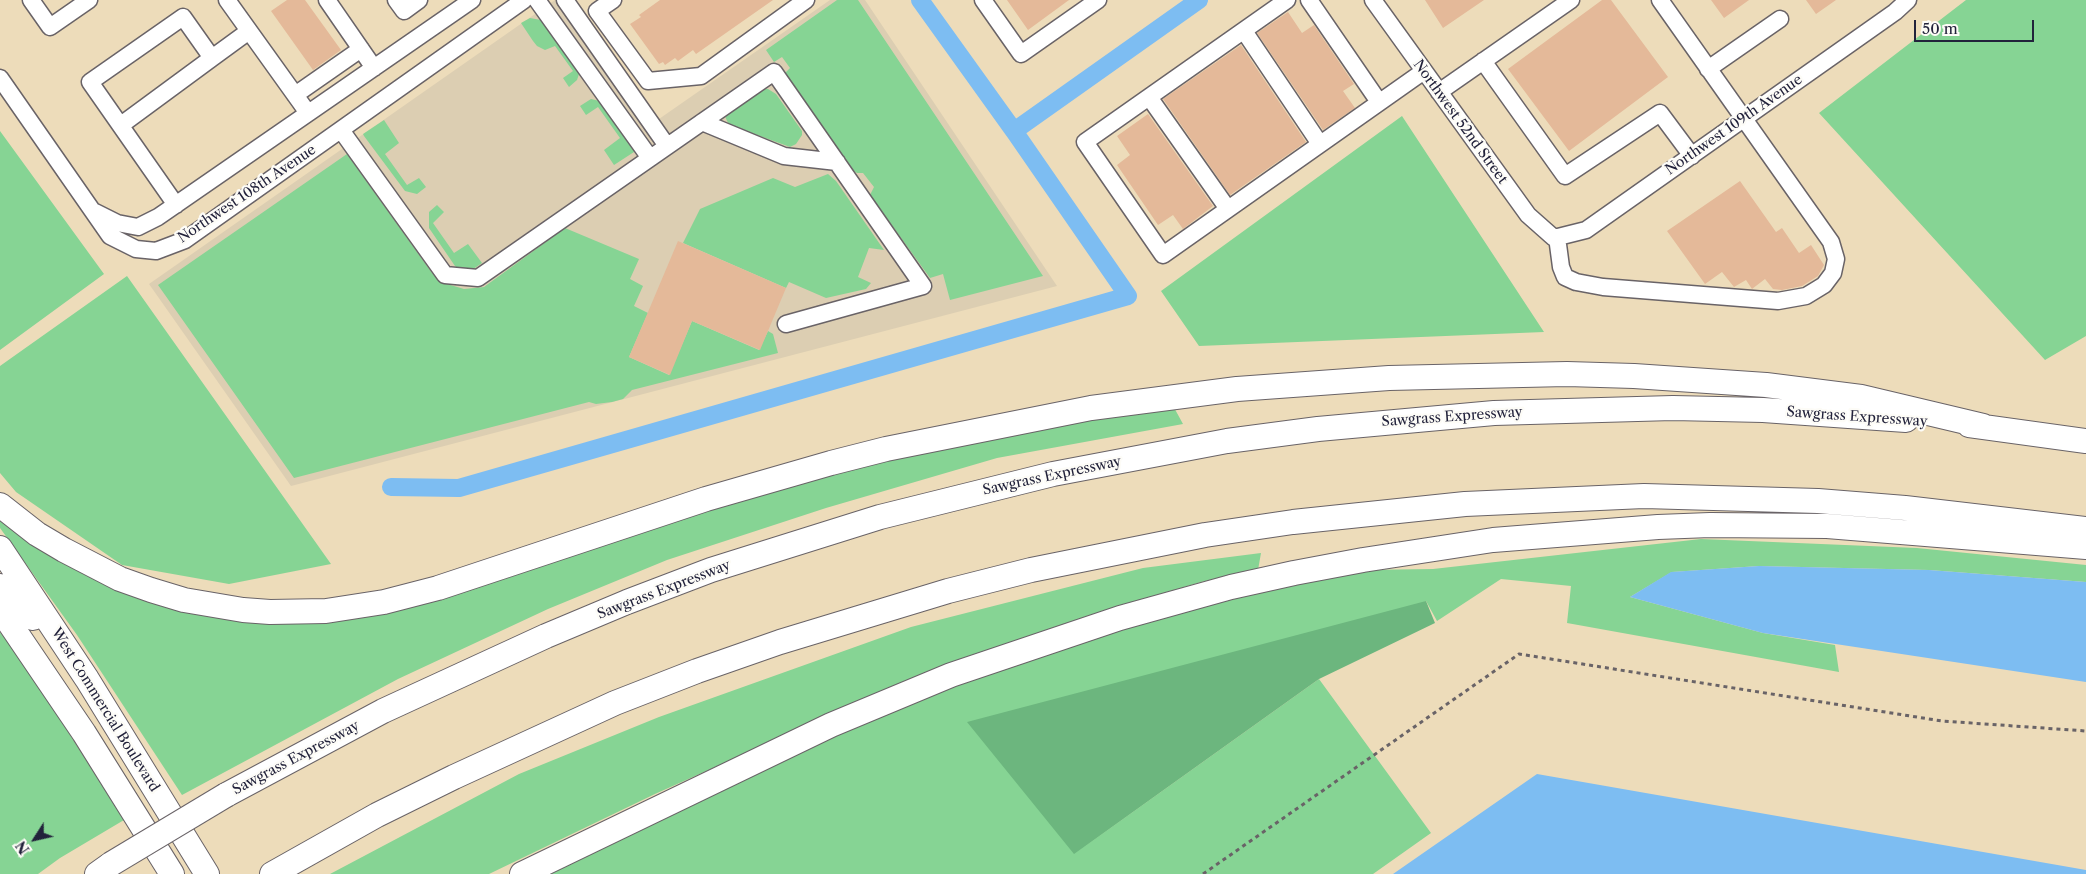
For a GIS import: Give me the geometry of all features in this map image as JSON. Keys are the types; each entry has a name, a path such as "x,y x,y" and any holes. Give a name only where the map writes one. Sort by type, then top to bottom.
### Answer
{"highway":[{"path":"0,505 37,534 64,550 120,579 151,590 184,600 243,610 317,612 357,607 429,591 706,499 886,449 1091,408 1237,389 1343,380 1479,375 1567,374 1643,377 1766,384 1861,397 1983,426"},
{"name":"Sawgrass Expressway","path":"104,869 226,795 383,711 546,636 627,602 711,570 880,517 1053,474 1141,456 1254,438 1404,420 1494,413 1654,409 1763,410 1983,426 2086,441"},
{"path":"272,874 377,815 454,776 615,703 697,671 780,642 948,591 1040,568 1196,537 1303,521 1466,504 1644,496 1818,501 1905,508 2086,529"},
{"path":"522,874 831,725 951,675 1120,618 1231,587 1294,573 1409,552 1493,540 1658,527 1710,525 1828,526 2086,546"},
{"name":"West Commercial Boulevard","path":"0,548 87,680 207,874"},
{"path":"0,586 16,598 87,680"},
{"path":"0,609 84,733 172,874"}],"street":[{"path":"31,0 50,27 89,0"},
{"path":"228,0 308,113"},
{"path":"326,0 374,68"},
{"path":"396,0 404,11 419,0"},
{"path":"93,211 117,223 138,227 158,217 472,0"},
{"name":"Northwest 108th Avenue","path":"0,78 110,236 136,249 156,251 185,240 524,0"},
{"path":"537,0 650,158"},
{"path":"565,0 667,146"},
{"path":"613,0 597,11 648,81 701,76 806,0"},
{"path":"983,0 1021,54 1098,0"},
{"path":"1287,0 1085,142 1163,255 1424,71"},
{"path":"1309,0 1379,102"},
{"name":"Northwest 52nd Street","path":"1373,0 1528,215 1555,237"},
{"path":"1439,92 1571,0"},
{"path":"1555,237 1560,267 1565,277 1576,282 1594,286 1778,301 1806,296 1824,285 1833,273 1836,259 1831,242 1660,0"},
{"name":"Northwest 109th Avenue","path":"1555,237 1586,230 1744,119 1908,0"},
{"path":"176,205 90,82 183,17 212,58"},
{"path":"1708,69 1780,19"},
{"path":"1244,30 1320,144"},
{"path":"121,125 249,31"},
{"path":"295,94 361,49"},
{"path":"1483,61 1565,176 1660,113 1692,156"},
{"path":"341,130 445,275 478,278 774,72 922,286 786,324"},
{"path":"1149,97 1228,209"},
{"path":"702,122 784,156 837,162"}],"path":[{"path":"1203,874 1519,654 1942,721 2086,731"}],"shaded area":[{"path":"555,0 574,0 659,119 830,0 865,0 1057,286 291,486 149,284"}],"green space":[{"path":"837,0 858,0 1043,276 950,300 943,274 930,278 870,195 874,187 863,173 854,171 785,73 790,68 782,57 774,62 766,50"},
{"path":"1966,0 2086,0 2086,336 2045,360 1819,113"},
{"path":"530,18 541,20 580,71 577,80 569,87 563,78 573,71 555,46 545,50 537,46 521,23"},
{"path":"762,89 768,89 776,94 802,131 802,135 796,144 790,147 730,125 727,121 725,116"},
{"path":"591,99 604,102 635,147 634,152 614,165 604,150 620,138 598,107 586,115 580,106"},
{"path":"1402,116 1544,332 1199,346 1161,291"},
{"path":"384,120 399,143 385,154 407,185 419,178 426,187 417,194 405,191 363,134"},
{"path":"0,131 104,274 0,350"},
{"path":"347,154 432,273 447,284 464,289 484,287 565,228 639,259 630,279 643,286 634,306 648,313 629,357 669,375 692,321 759,350 768,331 773,334 778,353 632,390 623,399 612,402 596,404 589,402 294,478 158,285"},
{"path":"828,174 836,181 884,250 869,248 858,277 871,283 866,289 826,298 789,282 786,288 683,243 700,209 773,178 795,187"},
{"path":"437,205 444,212 433,223 454,253 468,244 482,263 469,272 461,271 455,266 429,228 429,212"},
{"path":"127,276 331,564 229,584 122,565 16,492 0,473 0,366"},
{"path":"1171,402 1183,424 997,458 826,508 667,560 548,609 398,679 182,795 77,635 0,528 0,511 95,573 321,615 833,469"},
{"path":"1701,539 1917,548 2086,565 2086,582 1929,570 1759,566 1672,572 1630,597 1763,633 1835,645 1839,672 1567,623 1571,586 1501,579 1437,621 1426,601 1074,854 1319,679 1431,833 1373,874 546,874 792,754 1033,652 1232,597 1363,570 1433,569"},
{"path":"1261,553 1258,570 1201,582 1090,615 936,668 655,794 489,874 330,874 519,774 659,717 911,627 1143,568"},
{"path":"1426,601 1435,623 1319,679 1074,854 967,722"},
{"path":"0,632 29,670 124,820 60,858 38,874 0,874"}],"water":[{"path":"1759,566 1929,570 2086,582 2086,682 1763,633 1630,597 1671,572"},
{"path":"1537,774 2086,870 2086,874 1393,874"}],"building":[{"path":"287,0 305,0 341,50 313,70 271,11"},
{"path":"660,0 773,0 696,54 693,50 678,61 675,58 665,65 663,62 659,64 630,24"},
{"path":"1007,0 1069,0 1028,30"},
{"path":"1425,0 1484,0 1443,28"},
{"path":"1602,0 1611,0 1668,77 1569,151 1508,69"},
{"path":"1711,0 1749,0 1724,18"},
{"path":"1806,0 1836,0 1816,14"},
{"path":"1288,12 1302,33 1314,25 1354,84 1343,91 1355,108 1323,130 1257,33"},
{"path":"1241,45 1306,142 1230,195 1163,99"},
{"path":"1148,114 1213,206 1183,229 1173,215 1158,225 1117,165 1130,155 1117,136"},
{"path":"1740,181 1776,232 1782,228 1799,253 1811,245 1824,265 1818,276 1802,286 1782,290 1773,289 1765,279 1752,289 1746,280 1734,287 1722,272 1705,284 1667,231"},
{"path":"678,241 786,288 760,350 692,321 670,375 629,357"}],"waterway":[{"path":"920,0 1014,131"},
{"path":"391,487 459,488 1128,296 1014,131 1199,0"}]}
